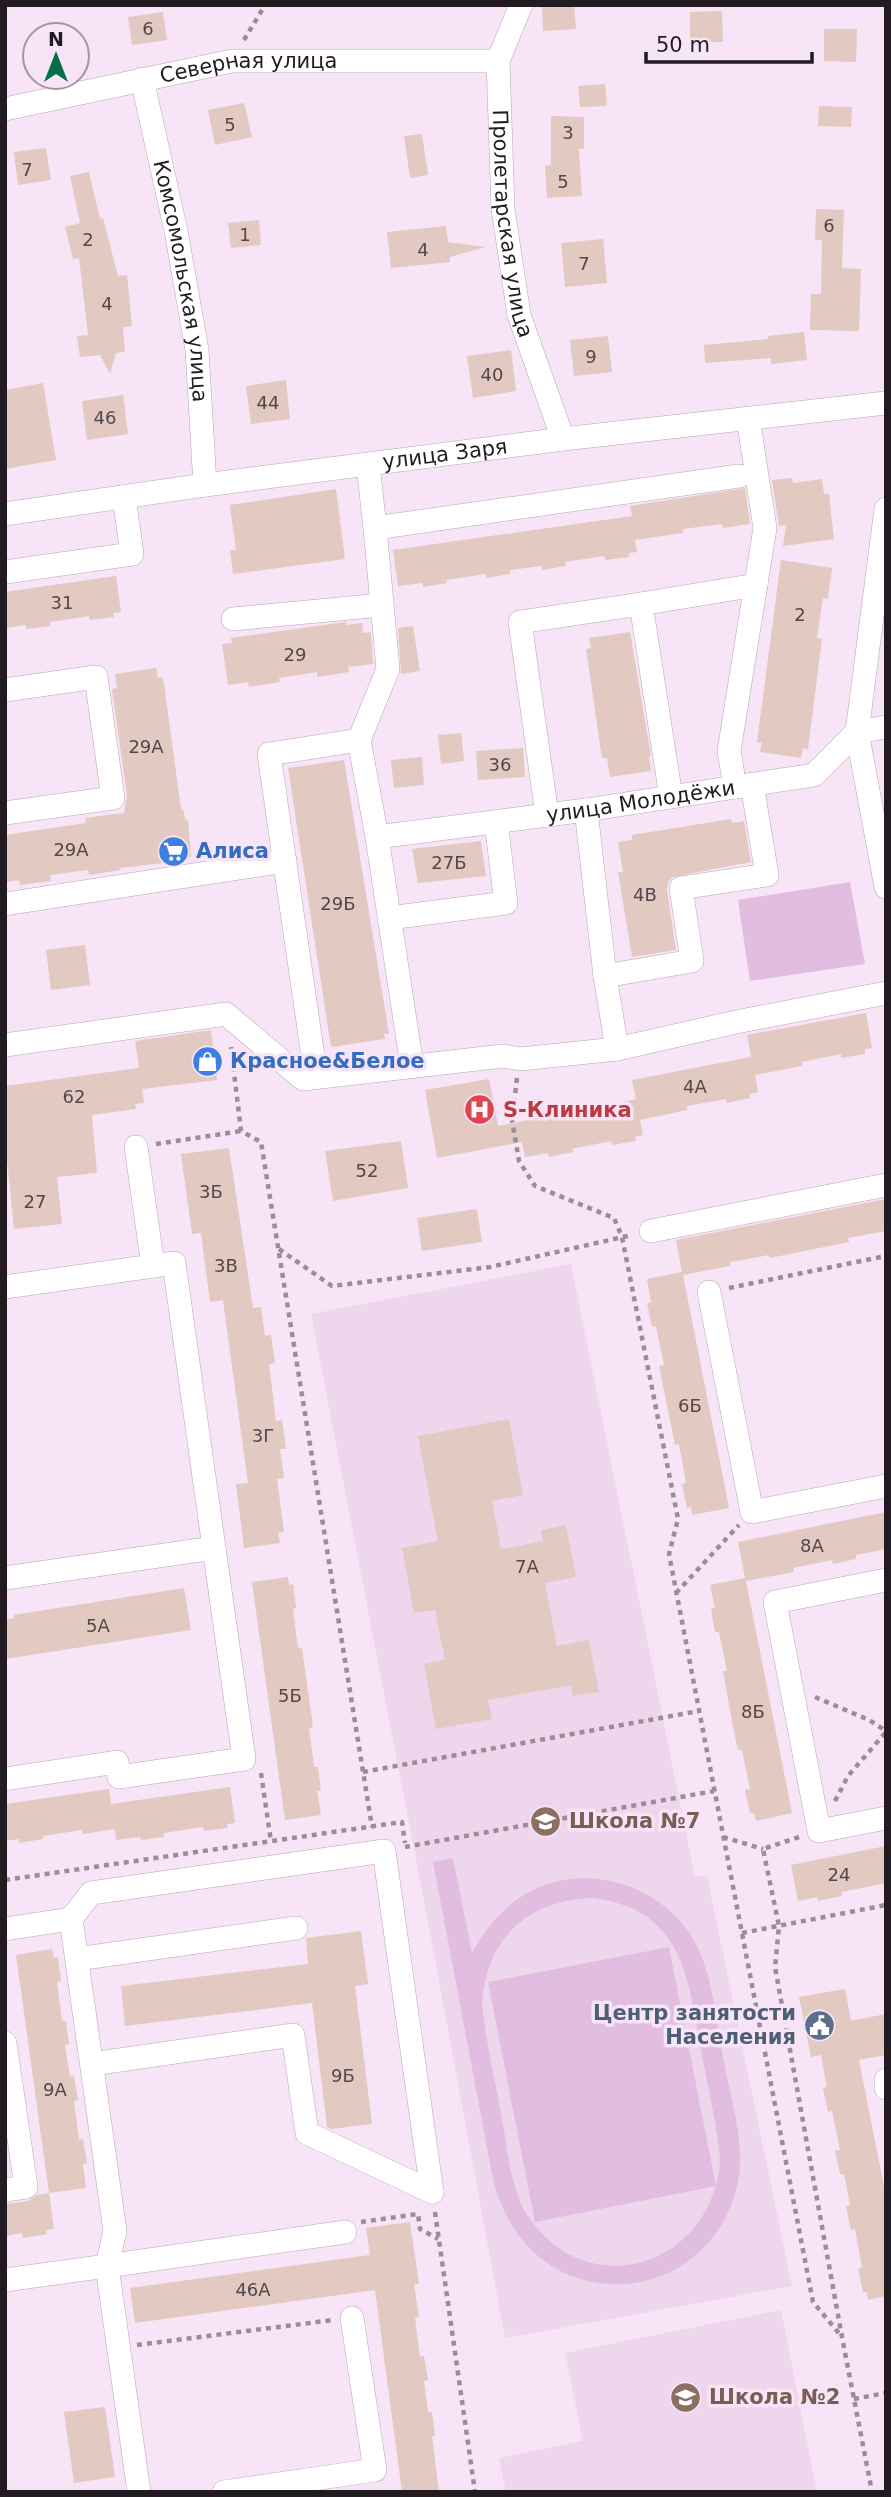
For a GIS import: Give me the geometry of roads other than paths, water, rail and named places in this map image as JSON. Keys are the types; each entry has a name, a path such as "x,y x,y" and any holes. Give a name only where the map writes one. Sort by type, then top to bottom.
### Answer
{"street":[{"name":"Пролетарская улица","path":"521,5 498,61 503,209 519,316 563,439"},
{"name":"Северная улица","path":"5,109 232,61 498,61"},
{"name":"Комсомольская улица","path":"142,79 176,231 197,350 205,485"},
{"name":"улица Заря","path":"5,514 563,439 886,403"},
{"path":"605,976 692,961 681,888 766,875 743,786 729,751 765,528 748,418"},
{"path":"368,464 388,669 359,740 377,837 412,1066"},
{"path":"375,528 738,476"},
{"path":"5,572 132,554 124,497"},
{"path":"886,509 857,732 886,887"},
{"path":"547,815 520,622 755,585"},
{"path":"641,604 671,797"},
{"path":"233,619 382,605"},
{"path":"5,690 96,677 113,798 5,813"},
{"path":"857,732 886,727"},
{"name":"улица Молодёжи","path":"377,837 586,810 814,775 857,732"},
{"path":"316,1077 269,754 359,740"},
{"path":"586,810 605,976 617,1049"},
{"path":"389,918 506,903 496,822"},
{"path":"5,904 285,861"},
{"path":"5,1045 226,1014 303,1079 503,1056 520,1059 617,1049 736,1022 886,993"},
{"path":"136,1146 153,1266"},
{"path":"651,1231 886,1185"},
{"path":"5,1287 174,1263 244,1759 119,1777 117,1762 5,1779"},
{"path":"709,1292 752,1512 886,1486"},
{"path":"5,1578 214,1548"},
{"path":"886,1580 775,1602 819,1831 886,1818"},
{"path":"5,1929 71,1919 91,1893 384,1851 432,2192 307,2133 293,2035 92,2064"},
{"path":"71,1919 116,2231 107,2266 139,2492"},
{"path":"77,1959 296,1928"},
{"path":"5,2043 26,2187 5,2190"},
{"path":"886,2080 886,2088"},
{"path":"5,2280 345,2232"},
{"path":"224,2492 375,2470 352,2318"}],"place":[{"name":"Алиса","path":"173,851"},
{"name":"Красное&Белое","path":"207,1061"},
{"name":"S-Клиника","path":"480,1110"},
{"name":"Школа №7","path":"546,1821"},
{"name":"Центр занятости Населения","path":"819,2025"},
{"name":"Школа №2","path":"686,2397"}]}
